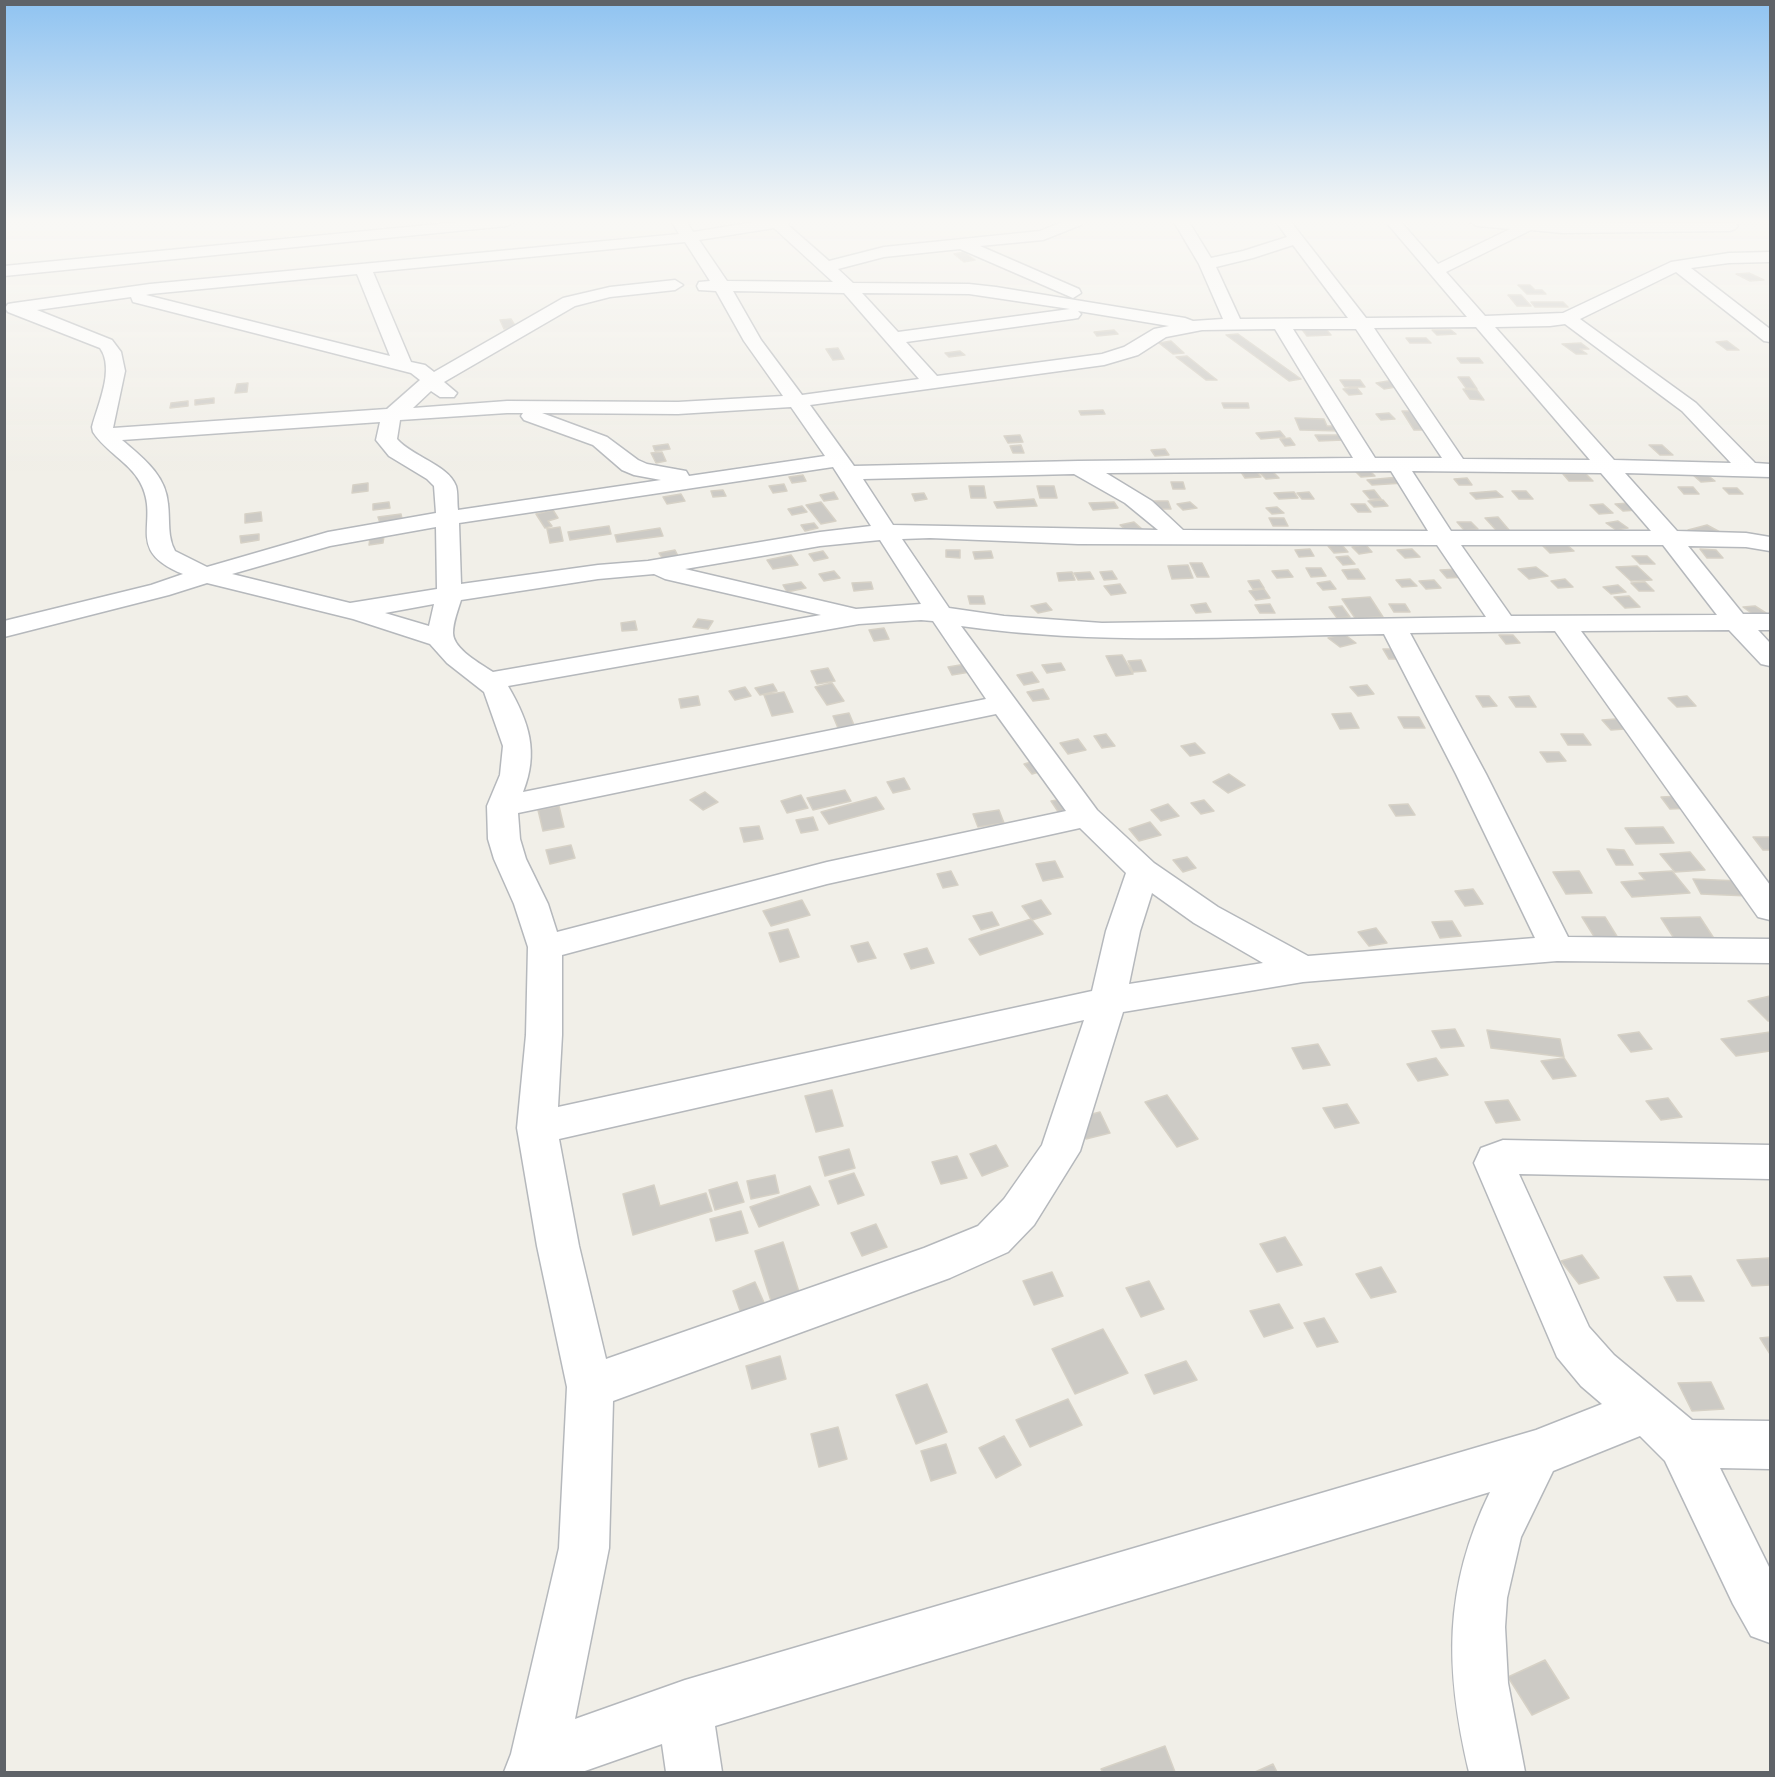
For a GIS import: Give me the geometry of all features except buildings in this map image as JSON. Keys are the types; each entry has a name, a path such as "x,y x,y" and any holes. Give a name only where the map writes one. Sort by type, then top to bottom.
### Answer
{"street":[{"path":"11,305 106,344 112,352 116,371 102,427 105,435 146,473 153,485 158,502 158,532 166,556 173,562 209,575 350,611 442,639"},
{"path":"167,305 421,370 438,389 451,395 507,408 600,441 630,465 642,470 703,479"},
{"path":"378,305 403,365"},
{"path":"535,1766 584,1548 590,1387 558,1246 537,1128 544,1035 545,947 531,904 510,859 504,839 502,806 515,775 518,746 501,698 491,681 456,657 440,633 449,595 445,485 435,474 396,452 386,440 392,416 409,398 430,382 564,305"},
{"path":"733,305 753,340 843,466 941,615 1086,817 1143,871 1206,915 1303,969"},
{"path":"864,305 932,382"},
{"path":"1073,305 1202,325 1481,324 1550,321 1568,318 1595,305"},
{"path":"1093,305 1100,310"},
{"path":"1225,305 1234,325"},
{"path":"1347,305 1456,464"},
{"path":"1465,305 1540,388 1604,466 1670,538 1736,622 1770,658"},
{"path":"1728,305 1770,337"},
{"path":"893,338 1100,310"},
{"path":"1744,317 1770,317"},
{"path":"1568,318 1689,407 1760,470"},
{"path":"1280,324 1367,464"},
{"path":"105,435 507,408 678,408 798,401 1111,357 1131,351 1160,333 1202,325"},
{"path":"1397,464 1504,624"},
{"path":"4,629 38,622 209,575 295,547 448,518 703,479 843,466 1456,464 1760,470"},
{"path":"1075,466 1120,488 1144,504 1177,537"},
{"path":"350,611 556,577 648,568 820,539 885,532 1177,537 1670,538 1746,540 1770,544"},
{"path":"648,568 859,616"},
{"path":"491,681 859,616 903,612 1024,626 1102,630 1770,622"},
{"path":"4,640 38,622"},
{"path":"1562,623 1770,909"},
{"path":"1393,626 1471,774 1557,949"},
{"path":"502,806 1003,704"},
{"path":"545,947 827,873 1086,817"},
{"path":"590,1387 935,1264 993,1239 1019,1212 1060,1151 1108,1001 1123,931 1143,871"},
{"path":"537,1128 1108,1001 1303,969 1557,949 1770,951"},
{"path":"1770,1162 1503,1157 1495,1160 1497,1171 1573,1342 1609,1381 1666,1425 1682,1444 1752,1586 1770,1617"},
{"path":"535,1766 685,1708 1536,1454 1646,1410"},
{"path":"1682,1444 1770,1445"},
{"path":"1497,1773 1484,1716 1477,1654 1479,1604 1496,1537 1536,1454"},
{"path":"685,1708 694,1773"}]}
